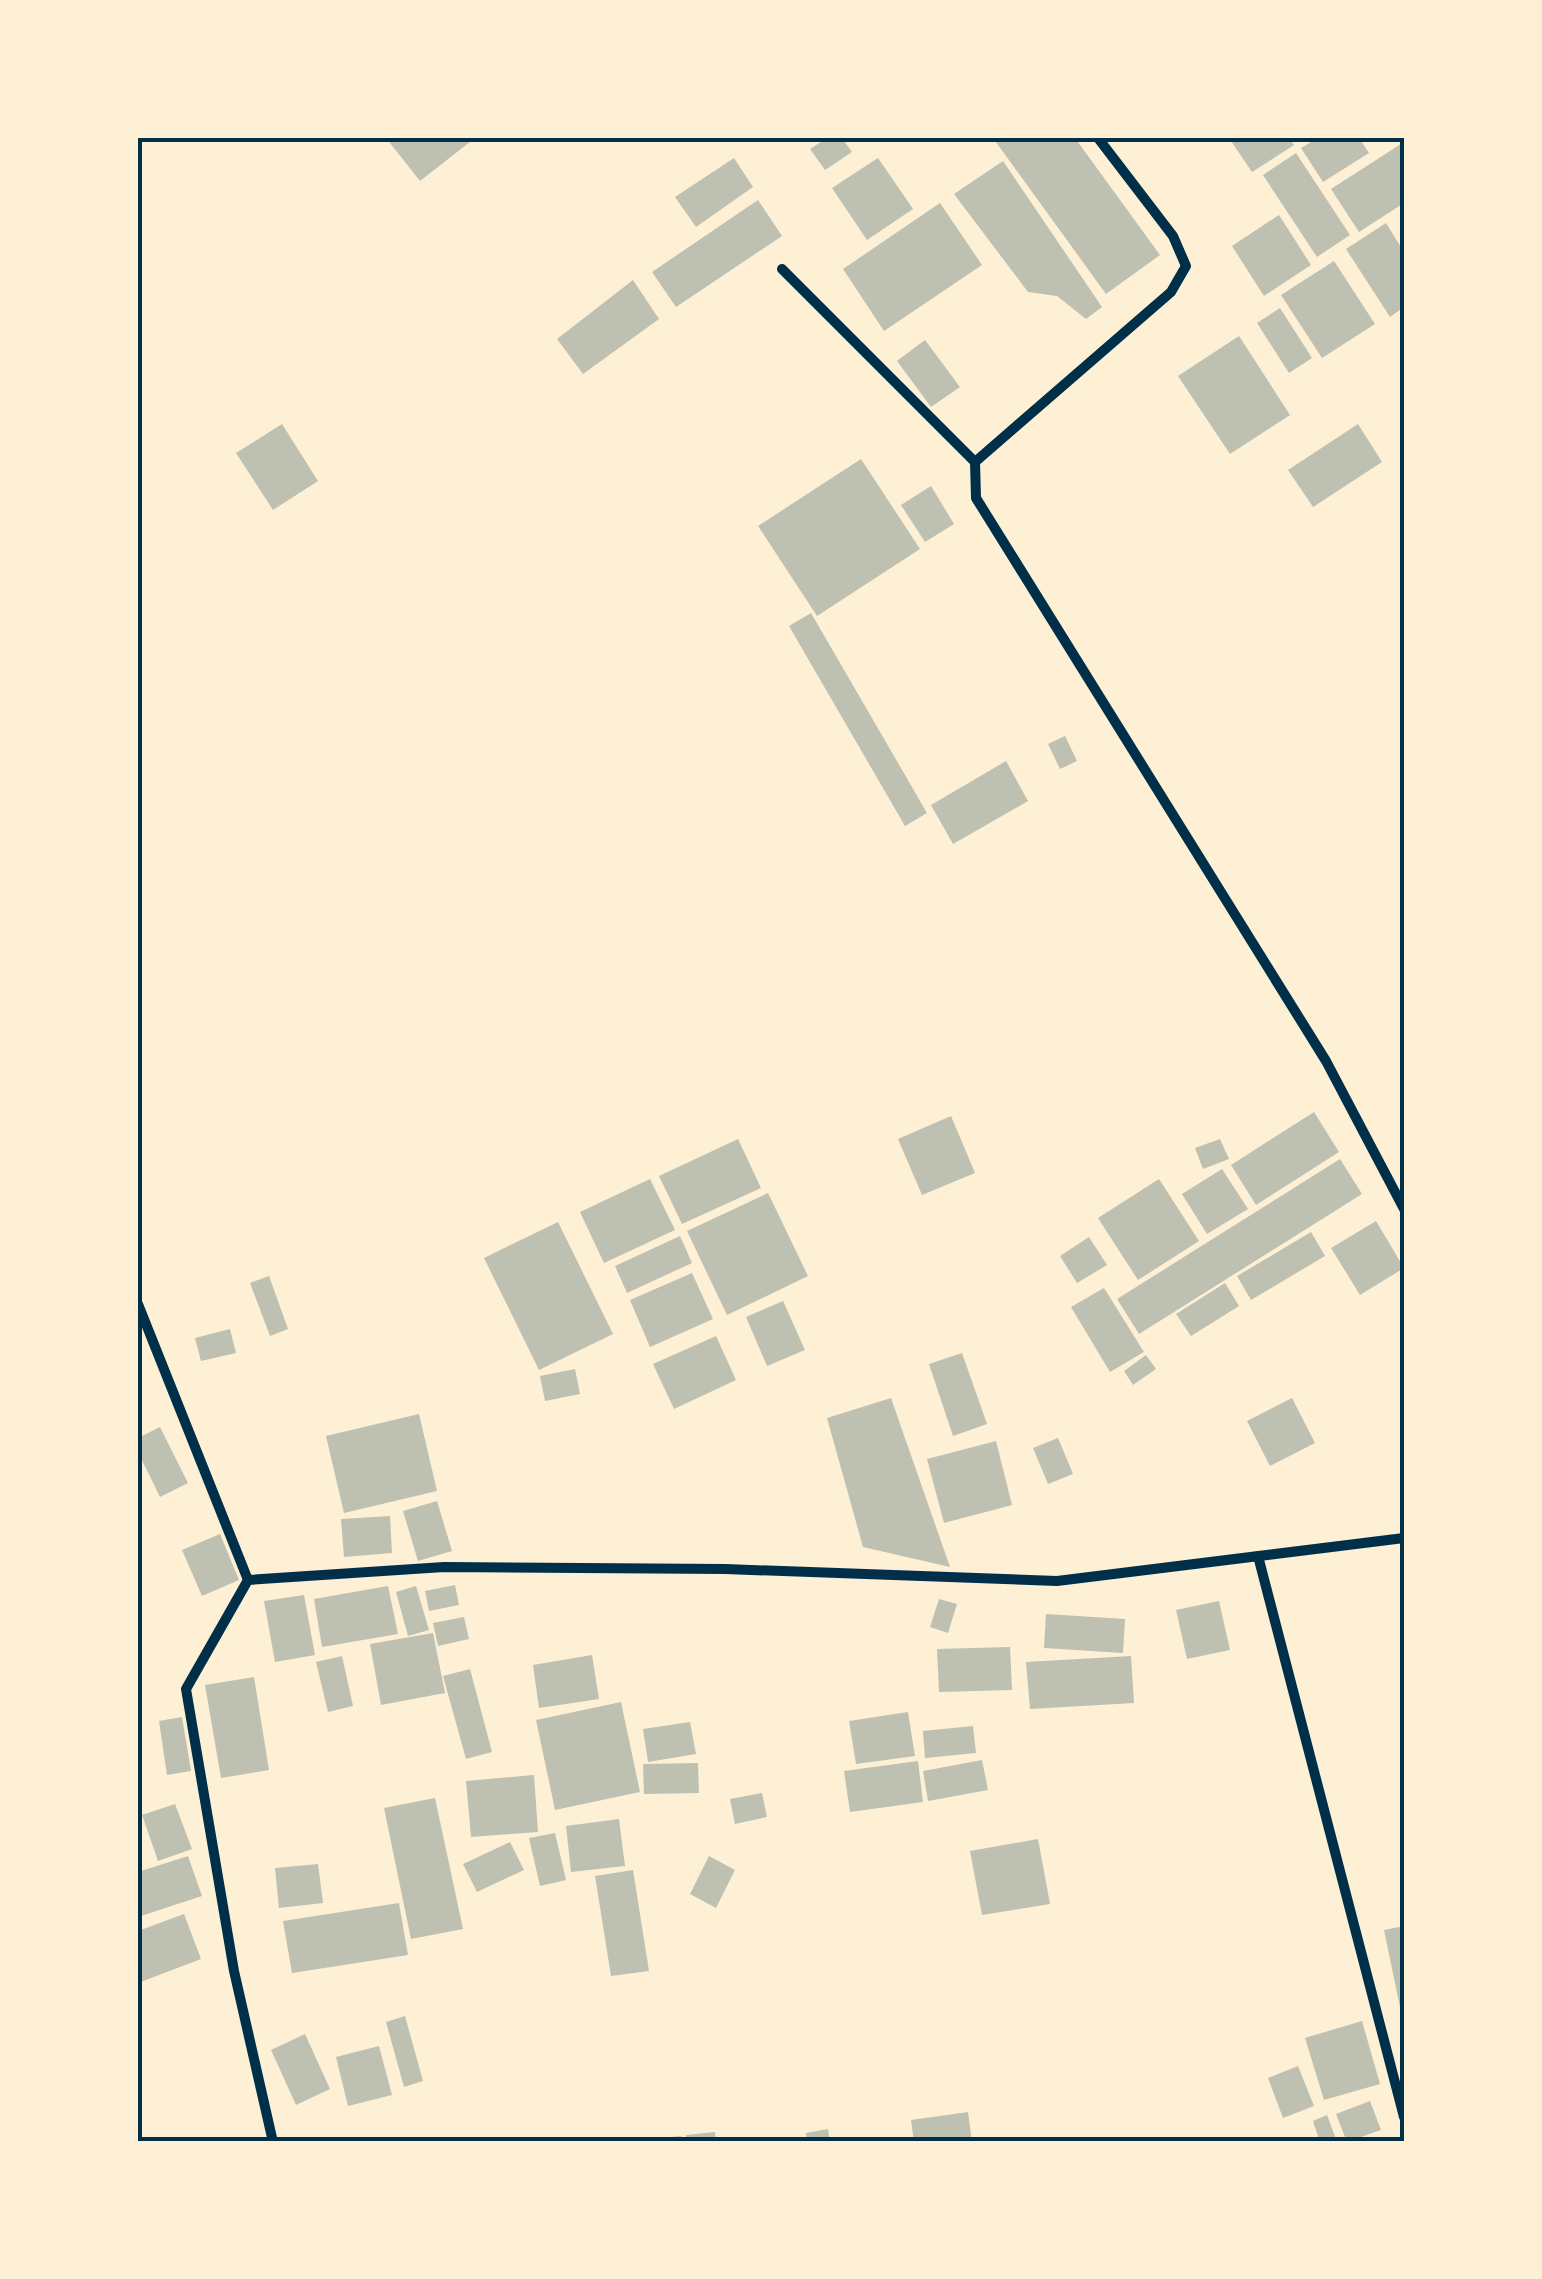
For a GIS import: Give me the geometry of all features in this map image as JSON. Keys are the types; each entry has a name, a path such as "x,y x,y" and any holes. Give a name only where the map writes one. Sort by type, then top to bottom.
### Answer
{"street":[{"path":"975,462 1171,292 1186,266 1174,236 1098,138"},
{"path":"782,269 975,462 976,498 1326,1061 1404,1209"},
{"path":"138,1304 248,1580"},
{"path":"248,1580 444,1566 725,1569 1057,1581 1404,1538"},
{"path":"1258,1556 1404,2117"},
{"path":"248,1580 186,1689 234,1971 273,2142"}],"building":[{"path":"386,138 475,138 420,181"},
{"path":"827,138 842,138 852,152 825,170 810,149"},
{"path":"993,138 1075,138 1160,255 1106,294"},
{"path":"1229,138 1289,138 1294,145 1252,172"},
{"path":"1318,138 1359,138 1369,153 1323,182 1301,148"},
{"path":"1404,142 1404,203 1359,232 1331,189"},
{"path":"1296,153 1350,235 1317,257 1263,175"},
{"path":"734,158 753,187 696,227 675,197"},
{"path":"878,158 913,209 867,240 832,188"},
{"path":"1003,161 1102,307 1086,319 1057,296 1028,292 954,194"},
{"path":"758,200 782,236 676,307 652,272"},
{"path":"940,203 982,265 884,331 843,269"},
{"path":"1279,215 1311,265 1264,296 1232,246"},
{"path":"1386,223 1404,252 1404,307 1390,317 1346,249"},
{"path":"1334,261 1375,324 1322,358 1281,295"},
{"path":"633,280 659,319 583,374 557,339"},
{"path":"1280,308 1312,358 1289,373 1257,323"},
{"path":"1239,336 1290,415 1230,454 1178,376"},
{"path":"925,340 960,387 931,407 897,361"},
{"path":"282,424 318,481 273,510 236,453"},
{"path":"1358,424 1382,462 1313,507 1288,470"},
{"path":"861,459 920,549 817,616 758,526"},
{"path":"931,486 954,524 925,542 901,505"},
{"path":"811,613 927,813 905,826 789,626"},
{"path":"1065,736 1077,761 1060,769 1048,744"},
{"path":"1006,761 1028,801 953,844 931,805"},
{"path":"1314,1112 1339,1152 1256,1205 1231,1165"},
{"path":"951,1116 975,1173 922,1195 898,1139"},
{"path":"738,1139 761,1188 682,1224 659,1176"},
{"path":"1220,1139 1229,1159 1203,1169 1195,1148"},
{"path":"1340,1159 1362,1194 1139,1334 1117,1299"},
{"path":"1222,1169 1248,1209 1207,1234 1182,1194"},
{"path":"650,1179 675,1230 604,1263 580,1212"},
{"path":"1159,1179 1199,1241 1138,1280 1098,1218"},
{"path":"768,1193 808,1276 727,1315 687,1231"},
{"path":"1376,1221 1404,1268 1360,1295 1331,1248"},
{"path":"558,1222 613,1334 539,1370 484,1258"},
{"path":"1311,1232 1325,1256 1251,1300 1237,1276"},
{"path":"680,1236 692,1263 627,1293 615,1266"},
{"path":"1089,1237 1107,1265 1077,1283 1060,1256"},
{"path":"692,1273 713,1319 650,1347 630,1300"},
{"path":"269,1276 288,1329 270,1336 250,1283"},
{"path":"1225,1283 1239,1306 1191,1336 1176,1314"},
{"path":"1104,1288 1144,1352 1110,1372 1071,1307"},
{"path":"783,1301 805,1350 767,1366 746,1317"},
{"path":"230,1329 236,1353 201,1361 195,1338"},
{"path":"716,1336 736,1380 674,1409 653,1364"},
{"path":"962,1353 987,1424 953,1436 929,1364"},
{"path":"1146,1355 1156,1369 1133,1385 1124,1371"},
{"path":"575,1369 580,1394 545,1401 540,1376"},
{"path":"891,1398 950,1567 863,1547 827,1418"},
{"path":"1292,1398 1315,1443 1270,1466 1247,1421"},
{"path":"419,1414 437,1491 344,1513 326,1436"},
{"path":"160,1427 188,1483 160,1497 138,1452 138,1438"},
{"path":"1058,1438 1073,1474 1048,1484 1033,1448"},
{"path":"996,1441 1012,1505 944,1523 927,1459"},
{"path":"437,1501 452,1551 418,1561 403,1511"},
{"path":"390,1516 392,1553 344,1557 341,1519"},
{"path":"220,1534 239,1580 202,1596 182,1550"},
{"path":"455,1585 459,1605 429,1611 425,1591"},
{"path":"388,1586 398,1634 322,1647 314,1599"},
{"path":"416,1586 429,1630 408,1636 396,1592"},
{"path":"304,1595 315,1655 275,1662 264,1601"},
{"path":"939,1599 957,1604 948,1633 930,1627"},
{"path":"1219,1601 1230,1650 1187,1659 1176,1610"},
{"path":"1046,1614 1125,1619 1123,1653 1044,1648"},
{"path":"464,1617 469,1639 438,1646 433,1623"},
{"path":"433,1633 445,1693 381,1705 370,1644"},
{"path":"1010,1647 1012,1690 939,1692 937,1649"},
{"path":"592,1655 599,1699 539,1708 533,1665"},
{"path":"342,1656 353,1706 328,1712 316,1662"},
{"path":"1131,1656 1134,1703 1030,1709 1026,1662"},
{"path":"470,1669 492,1752 466,1759 443,1676"},
{"path":"254,1677 269,1770 221,1778 205,1685"},
{"path":"621,1702 640,1792 555,1810 536,1720"},
{"path":"908,1712 915,1756 856,1764 849,1721"},
{"path":"182,1717 191,1771 167,1775 159,1721"},
{"path":"690,1722 696,1754 648,1762 643,1729"},
{"path":"973,1726 976,1753 925,1758 923,1731"},
{"path":"982,1760 988,1790 928,1801 923,1771"},
{"path":"918,1761 923,1802 850,1812 844,1771"},
{"path":"698,1763 699,1793 644,1794 643,1764"},
{"path":"534,1775 538,1832 471,1837 466,1781"},
{"path":"762,1793 767,1817 735,1824 730,1799"},
{"path":"435,1798 463,1929 411,1939 384,1808"},
{"path":"175,1804 192,1849 158,1861 142,1815"},
{"path":"619,1819 625,1866 571,1872 566,1826"},
{"path":"555,1833 566,1880 540,1886 529,1838"},
{"path":"1038,1839 1050,1904 982,1915 970,1851"},
{"path":"510,1842 524,1870 477,1892 463,1864"},
{"path":"188,1856 202,1896 138,1917 138,1872"},
{"path":"709,1856 735,1870 716,1908 690,1894"},
{"path":"318,1864 323,1903 279,1908 275,1868"},
{"path":"633,1870 649,1971 611,1976 595,1876"},
{"path":"399,1903 408,1955 292,1973 283,1921"},
{"path":"184,1914 201,1959 138,1983 138,1931"},
{"path":"1404,1926 1404,2012 1401,2012 1384,1930"},
{"path":"405,2016 423,2081 404,2087 386,2022"},
{"path":"1362,2021 1380,2084 1324,2100 1305,2038"},
{"path":"305,2034 330,2089 296,2105 271,2050"},
{"path":"379,2046 392,2095 348,2106 336,2057"},
{"path":"1298,2066 1314,2106 1283,2118 1268,2078"},
{"path":"1370,2101 1381,2130 1347,2142 1336,2114"},
{"path":"968,2112 972,2142 914,2142 911,2120"},
{"path":"1327,2115 1337,2142 1320,2142 1313,2121"},
{"path":"828,2129 830,2142 807,2142 806,2133"},
{"path":"715,2132 716,2142 687,2142 686,2135"},
{"path":"681,2136 681,2142 650,2142 650,2139"}]}
